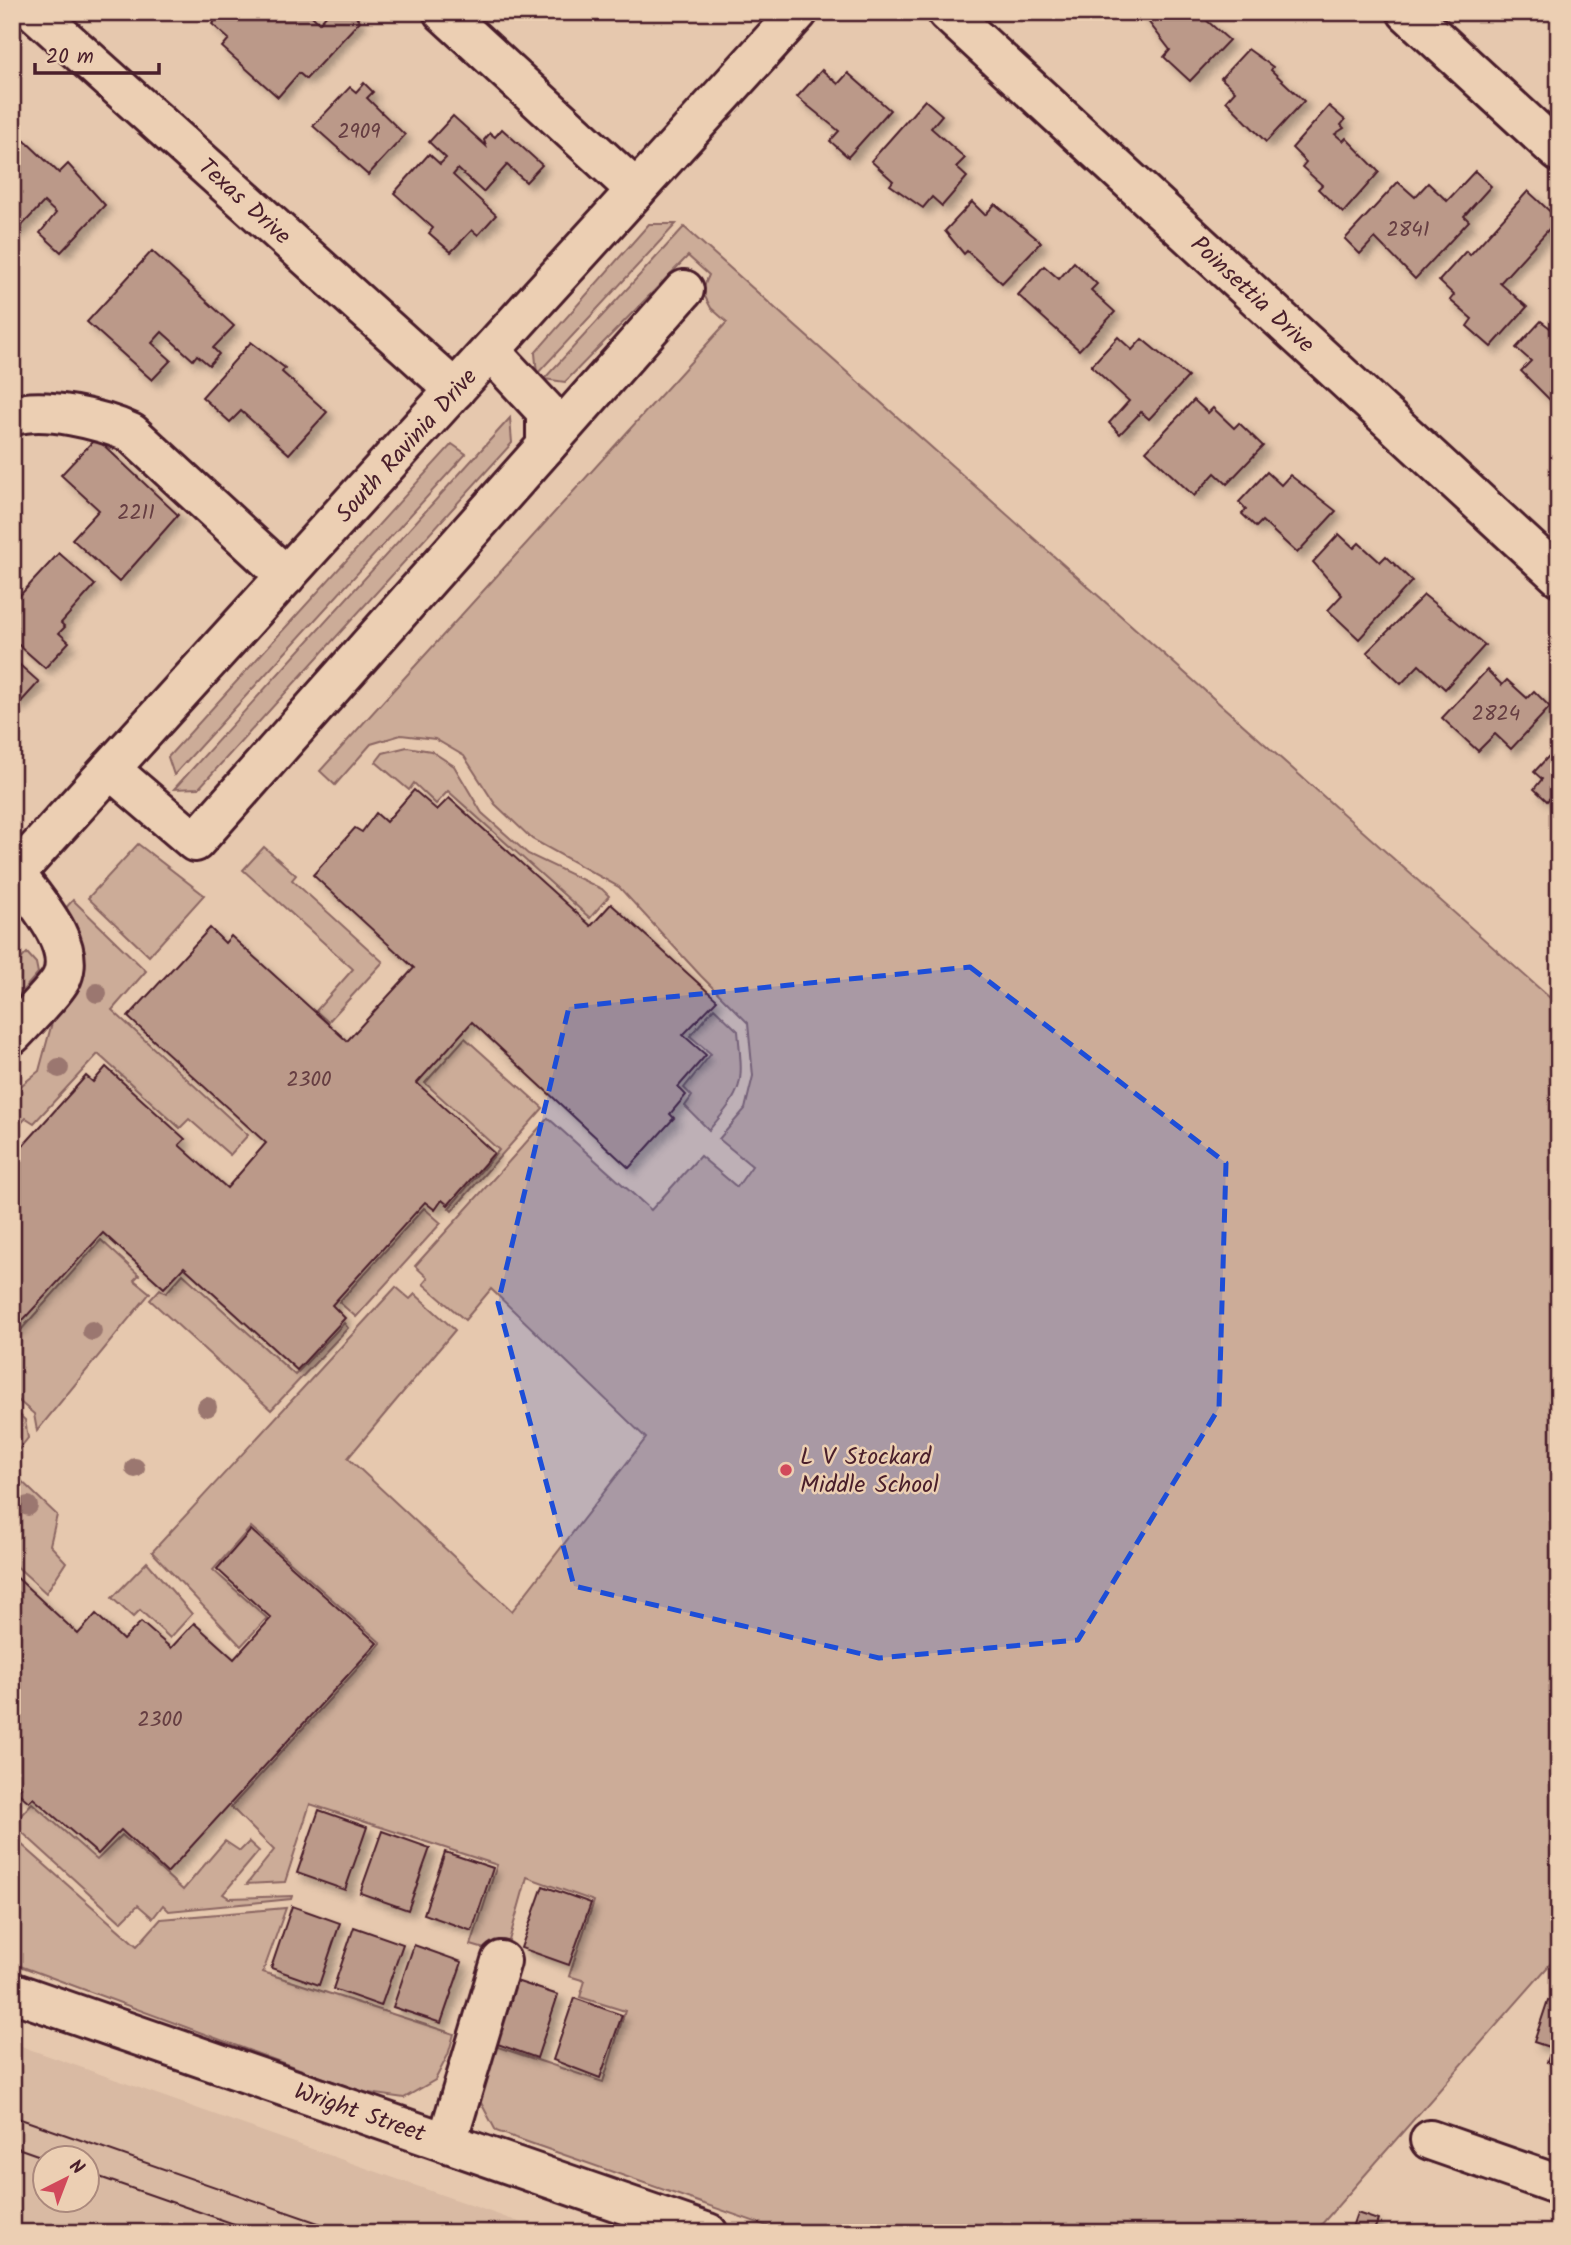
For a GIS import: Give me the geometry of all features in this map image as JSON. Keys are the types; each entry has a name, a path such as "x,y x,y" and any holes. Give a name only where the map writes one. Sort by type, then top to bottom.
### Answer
{"street":[{"name":"Texas Drive","path":"35,12 455,390"},
{"path":"443,12 636,190"},
{"name":"South Ravinia Drive","path":"14,875 798,12"},
{"name":"Poinsettia Drive","path":"947,12 1559,576"},
{"path":"1407,12 1559,152"},
{"path":"110,769 195,842 684,290"},
{"path":"491,352 546,411 546,446"},
{"path":"12,416 23,412 87,417 131,433 286,576"},
{"path":"12,1035 62,979 66,958 60,938 14,875"},
{"path":"447,2142 501,1961"},
{"name":"Wright Street","path":"12,1992 708,2233"},
{"path":"1430,2140 1559,2185"}],"highlighted area":[{"path":"970,967 1226,1163 1219,1408 1078,1640 879,1658 574,1586 498,1303 569,1007"}],"shaded area":[{"path":"649,224 676,224 537,374 535,353"},
{"name":"L V Stockard Middle School","path":"684,227 1559,1006 1559,1954 1314,2233 787,2233 496,2131 480,2101 481,2077 492,2045 603,2082 625,2011 580,1997 585,1981 569,1976 594,1901 527,1877 505,1955 471,1945 497,1865 310,1804 285,1882 247,1884 274,1850 231,1807 381,1643 251,1527 213,1570 267,1618 241,1646 152,1552 396,1287 410,1299 415,1294 455,1330 348,1458 512,1611 646,1438 491,1289 465,1320 423,1284 428,1278 415,1266 548,1118 651,1210 700,1156 737,1187 752,1166 719,1139 745,1109 753,1076 748,1023 619,887 532,839 495,804 464,756 435,739 401,735 371,744 335,785 320,771 727,322 711,308 702,291 709,275 688,256 565,382 544,379"},
{"path":"510,418 512,443 199,788 174,789"},
{"path":"452,444 466,454 174,775 168,757"},
{"path":"407,747 431,751 454,766 482,813 528,854 602,889 609,896 590,918 448,791 436,804 414,783 409,790 376,762 383,753"},
{"path":"138,844 204,895 149,956 88,898"},
{"path":"264,847 296,875 292,880 383,962 328,1022 316,1011 353,969 243,870"},
{"path":"73,900 146,971 112,1010 248,1135 230,1155 189,1119 180,1128 98,1054 34,1123 26,1118 12,1133 12,1093 39,1071 53,1019 62,912"},
{"path":"27,953 36,963 38,973 12,1003 12,969"},
{"path":"714,1008 738,1031 741,1075 735,1094 709,1130 685,1106 692,1096 684,1088 711,1054 690,1036"},
{"path":"465,1038 543,1108 452,1211 449,1208 499,1150 425,1083"},
{"path":"424,1208 441,1223 356,1317 339,1302"},
{"path":"101,1240 139,1275 134,1280 150,1293 37,1431 34,1414 12,1395 12,1340"},
{"path":"183,1274 295,1375 344,1323 348,1328 271,1410 150,1300 160,1289 166,1293"},
{"path":"12,1408 25,1420 28,1438 12,1458"},
{"path":"12,1472 57,1515 50,1545 66,1562 46,1593 12,1562"},
{"path":"147,1562 192,1614 170,1638 140,1610 133,1617 112,1598"},
{"path":"32,1803 97,1860 122,1835 183,1890 225,1841 240,1851 249,1842 259,1851 223,1894 229,1898 292,1896 291,1899 169,1911 163,1905 153,1918 138,1905 121,1922 13,1824"},
{"path":"12,1836 137,1946 161,1919 286,1908 263,1972 454,2034 448,2055 435,2080 404,2098 362,2092 12,1963"},
{"path":"12,2043 550,2233 12,2233"}],"building":[{"path":"223,12 315,12 312,16 319,23 329,12 351,12 360,21 306,79 299,73 278,97 222,47 229,39 212,24"},
{"path":"1141,12 1197,12 1229,40 1190,81 1164,57 1170,50"},
{"path":"1248,49 1273,67 1271,70 1304,101 1266,142 1226,101 1235,91 1221,78"},
{"path":"822,70 838,84 848,73 890,110 848,157 830,141 839,131 797,97"},
{"path":"364,83 373,92 367,98 405,135 368,175 313,126 350,87 356,92"},
{"path":"925,100 942,115 931,128 965,158 956,167 967,177 942,206 932,197 923,208 890,185 893,181 871,161"},
{"path":"1329,106 1345,120 1341,125 1344,128 1335,134 1343,141 1346,138 1379,172 1343,213 1318,189 1322,185 1302,167 1306,162 1292,148"},
{"path":"453,116 486,146 484,140 490,133 495,137 502,129 542,165 526,182 507,165 483,192 458,169 453,175 496,215 478,235 472,230 451,252 429,233 433,228 394,193 429,154 440,164 446,158 429,142"},
{"path":"21,137 59,173 68,164 105,205 61,252 40,233 56,213 44,202 16,232 12,229 12,148"},
{"path":"1475,171 1491,186 1464,216 1469,221 1415,279 1375,238 1360,254 1345,239 1398,182 1415,197 1428,183 1447,201"},
{"path":"1528,191 1558,219 1500,283 1527,307 1491,347 1467,326 1472,319 1450,300 1454,295 1439,281 1466,251 1470,255"},
{"path":"972,202 985,215 995,204 1041,242 1002,283 967,251 964,254 945,231"},
{"path":"152,251 234,326 213,348 219,354 209,365 197,355 193,360 162,332 152,343 171,360 152,380 87,322"},
{"path":"1074,262 1097,284 1091,290 1115,312 1079,350 1018,295 1044,266 1059,279"},
{"path":"1541,321 1559,335 1559,409 1521,371 1531,361 1516,348"},
{"path":"1118,337 1132,350 1142,339 1188,377 1149,419 1141,412 1120,434 1109,423 1129,401 1091,366"},
{"path":"251,342 285,368 282,372 327,412 289,454 241,411 230,422 202,397"},
{"path":"1194,400 1208,413 1213,408 1234,428 1239,423 1263,446 1227,484 1215,473 1194,496 1146,451"},
{"path":"96,438 178,515 119,582 72,539 99,510 61,475"},
{"path":"1267,472 1281,485 1290,475 1336,511 1297,553 1262,521 1256,527 1242,514 1246,509 1239,502"},
{"path":"1339,534 1354,548 1359,543 1380,562 1386,556 1412,581 1359,639 1328,610 1342,595 1313,562"},
{"path":"59,553 95,585 61,623 65,627 59,633 69,642 45,668 12,639 12,604"},
{"path":"1424,595 1485,645 1445,689 1419,665 1401,684 1367,652"},
{"path":"12,658 39,682 19,704 12,697"},
{"path":"1487,670 1502,685 1507,680 1527,698 1534,691 1550,707 1511,749 1495,734 1478,751 1442,718"},
{"path":"1559,745 1559,793 1557,791 1547,801 1534,789 1542,779 1534,772"},
{"path":"414,790 437,810 449,798 591,926 611,904 717,1000 683,1035 706,1055 678,1087 686,1095 670,1114 674,1118 629,1168 472,1022 417,1083 494,1153 448,1205 442,1200 435,1210 425,1202 332,1305 345,1318 297,1370 184,1267 164,1288 103,1233 12,1332 12,1158 86,1076 93,1082 106,1067 185,1139 179,1145 227,1188 266,1143 128,1017 210,928 225,943 231,936 347,1041 414,968 313,875 355,828 362,832 376,813 386,822"},
{"path":"251,1530 377,1643 167,1873 121,1830 98,1854 33,1798 29,1802 16,1791 21,1787 12,1778 12,1573 78,1634 96,1614 123,1640 141,1622 171,1648 194,1623 234,1659 271,1618 217,1569"},
{"path":"319,1810 367,1827 345,1890 297,1873"},
{"path":"382,1831 430,1848 408,1910 360,1893"},
{"path":"445,1852 493,1868 472,1931 424,1914"},
{"path":"543,1886 591,1903 569,1965 521,1948"},
{"path":"292,1906 340,1923 319,1985 271,1968"},
{"path":"354,1927 403,1944 381,2006 333,1989"},
{"path":"414,1945 462,1962 441,2023 393,2007"},
{"path":"510,1979 558,1995 537,2058 489,2041"},
{"path":"574,1998 622,2015 600,2078 553,2060"},
{"path":"1548,2000 1559,2002 1559,2066 1547,2062 1552,2048 1534,2042"},
{"path":"1357,2213 1378,2220 1373,2233 1350,2233"}],"tram line":[{"path":"12,2116 347,2233"},
{"path":"12,2146 32,2153"},
{"path":"102,2178 260,2233"}],"place":[{"name":"L V Stockard Middle School","path":"786,1470"}]}
